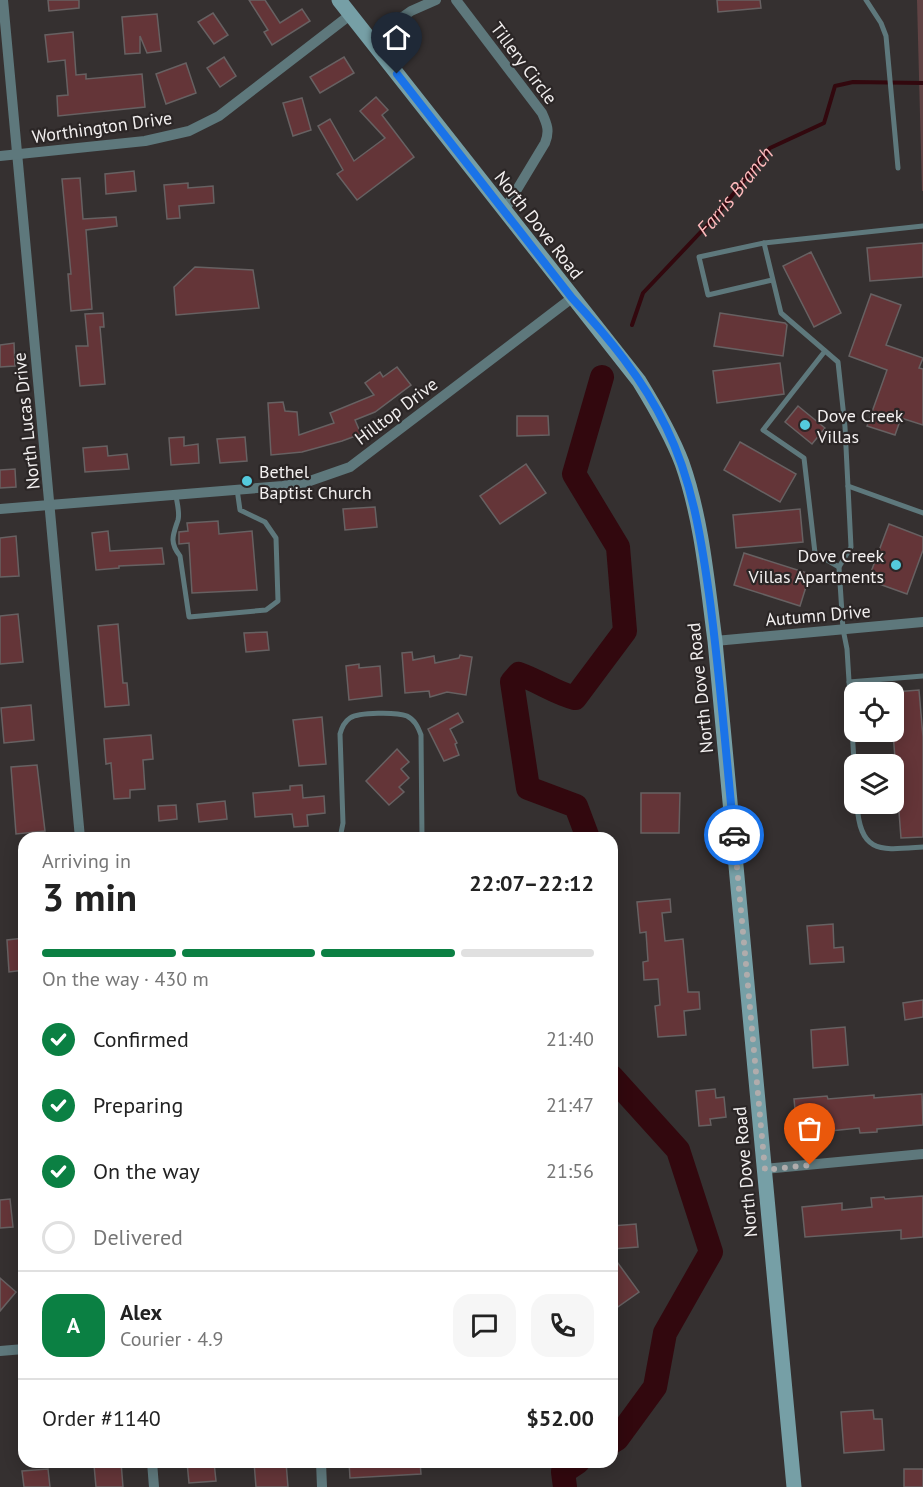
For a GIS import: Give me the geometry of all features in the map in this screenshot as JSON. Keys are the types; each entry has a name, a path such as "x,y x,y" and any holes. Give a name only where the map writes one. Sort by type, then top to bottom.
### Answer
{"street":[{"name":"North Lucas Drive","path":"3,0 79,832"},
{"name":"North Dove Road","path":"339,0 639,381 666,426 682,463 699,528 715,641 794,1487"},
{"path":"370,40 411,11 436,0"},
{"name":"Tillery Circle","path":"456,0 542,113 548,125 548,136 545,143 504,211"},
{"name":"Worthington Drive","path":"0,156 145,141 189,131 219,116 350,15"},
{"name":"Hilltop Drive","path":"0,509 307,482 350,467 572,298"},
{"name":"Autumn Drive","path":"715,641 923,622"},
{"path":"765,1170 923,1154"},
{"path":"0,1352 18,1350"},
{"path":"152,1468 154,1487"},
{"path":"321,1468 322,1487"}],"lane":[{"path":"866,0 885,36 898,168"},
{"path":"772,280 708,295 699,257 764,243 923,226"},
{"path":"764,243 781,313 838,362 845,427 852,548 839,567 849,682 923,676"},
{"path":"825,351 763,430 804,458 814,553 839,567"},
{"path":"848,486 923,513"},
{"path":"176,494 178,518 172,531 174,549 180,556 189,617 266,610 278,601 276,538 265,522 240,510 237,489"},
{"path":"341,832 343,823 340,734 344,723 352,716 374,714 408,717 416,723 421,735 422,832"},
{"path":"859,814 862,833 871,844 886,850 923,846"}],"shaded area":[{"path":"917,0 923,0 923,191 922,191"}],"building":[{"path":"48,0 79,0 79,8 49,11"},
{"path":"249,0 265,0 280,23 302,9 310,21 272,45 264,32 268,30"},
{"path":"717,0 760,0 761,8 718,12"},
{"path":"213,13 228,35 214,44 198,22"},
{"path":"157,14 161,51 147,53 140,36 140,53 125,54 122,17"},
{"path":"73,32 76,75 86,74 86,79 142,74 145,107 58,116 57,96 68,95 65,60 48,62 45,35"},
{"path":"224,57 236,76 220,87 207,68"},
{"path":"344,57 354,73 320,93 310,77"},
{"path":"186,63 196,93 166,104 156,74"},
{"path":"376,97 388,110 382,115 414,157 357,200 337,174 343,170 318,126 330,119 354,161 385,138 360,111"},
{"path":"302,98 311,130 293,136 283,103"},
{"path":"134,171 136,191 106,194 105,174"},
{"path":"80,178 83,219 116,217 117,226 86,230 92,309 71,311 68,274 71,274 62,179"},
{"path":"188,183 188,188 213,186 214,203 179,206 180,218 167,219 164,185"},
{"path":"923,243 923,277 870,281 867,248"},
{"path":"811,252 841,313 814,327 783,266"},
{"path":"195,267 253,270 259,308 176,315 174,287"},
{"path":"871,294 901,305 886,345 923,358 919,368 923,369 923,425 901,418 895,435 867,426 887,370 849,356"},
{"path":"103,313 104,327 100,327 105,384 80,386 76,346 88,346 85,314"},
{"path":"720,313 785,323 787,325 783,356 714,346"},
{"path":"14,343 15,366 0,367 0,345"},
{"path":"780,363 784,394 717,403 713,371"},
{"path":"397,367 411,385 375,412 355,420 361,434 302,452 271,455 268,403 283,402 285,411 297,412 299,435 334,423 330,413 374,395 365,383 380,372 383,377"},
{"name":"Dove Creek Villas","path":"798,406 825,428 812,444 785,422"},
{"path":"517,416 548,416 549,435 517,436"},
{"path":"184,437 184,446 198,444 199,463 171,465 169,438"},
{"path":"245,437 247,461 220,463 217,439"},
{"name":"Dove Creek Villas Apartments","path":"740,442 796,474 780,502 724,470"},
{"path":"107,446 108,456 127,454 129,469 85,472 83,448"},
{"path":"526,464 546,493 500,524 480,496"},
{"path":"15,469 16,487 0,488 0,470"},
{"path":"375,507 377,527 345,530 343,509"},
{"name":"Dove Creek Villas Apartments","path":"800,509 803,542 736,548 733,515"},
{"path":"218,521 219,534 252,531 257,590 192,593 189,543 179,544 179,532 188,531 187,523"},
{"name":"Dove Creek Villas Apartments","path":"889,524 923,537 923,550 907,594 868,580"},
{"path":"108,531 110,551 162,548 164,564 119,566 119,568 96,570 92,533"},
{"path":"16,536 19,576 0,577 0,538"},
{"name":"Dove Creek Villas Apartments","path":"744,553 810,574 800,606 734,585"},
{"path":"18,614 23,662 0,664 0,616"},
{"path":"118,624 123,683 127,683 129,705 105,707 98,626"},
{"path":"267,632 269,650 246,652 244,633"},
{"path":"412,652 413,660 434,656 435,663 459,658 460,655 472,657 466,695 447,692 430,697 429,691 405,693 402,653"},
{"path":"359,664 359,668 380,666 382,696 349,700 346,666"},
{"path":"919,690 923,737 923,837 901,838 899,814 904,814 904,754 895,754 894,742 904,742 904,691"},
{"path":"31,705 34,740 4,743 1,708"},
{"path":"458,713 463,722 450,729 457,743 455,744 459,755 444,761 428,729"},
{"path":"322,717 326,764 299,766 293,720"},
{"path":"151,735 153,759 143,760 145,789 130,790 130,798 114,799 111,763 106,764 104,739"},
{"path":"397,749 409,762 401,769 409,778 399,787 404,792 389,805 366,781"},
{"path":"37,765 45,831 16,834 11,767"},
{"path":"302,785 303,798 324,796 325,813 307,815 308,826 294,827 292,814 255,817 253,793 290,790 290,786"},
{"path":"641,793 680,793 679,833 641,833"},
{"path":"225,801 227,819 199,822 197,804"},
{"path":"176,805 177,819 159,821 158,806"},
{"path":"670,899 671,912 662,913 665,941 683,939 688,992 699,992 700,1009 684,1011 686,1035 658,1037 655,1006 660,1005 658,979 644,980 643,962 648,961 646,932 640,933 637,902"},
{"path":"833,924 834,948 843,947 844,962 810,964 807,926"},
{"path":"18,939 18,971 9,972 7,940"},
{"path":"923,1000 923,1017 905,1020 903,1003"},
{"path":"845,1027 848,1065 813,1068 811,1030"},
{"path":"715,1089 716,1098 724,1097 726,1117 710,1119 711,1125 699,1126 696,1091"},
{"path":"922,1094 923,1125 877,1129 877,1132 860,1133 859,1128 830,1131 831,1137 798,1140 794,1099 874,1095 874,1098"},
{"path":"923,1196 923,1237 901,1239 901,1230 805,1237 802,1207 842,1203 842,1210 872,1207 871,1198"},
{"path":"10,1199 13,1227 0,1228 0,1200"},
{"path":"636,1224 638,1247 618,1249 618,1226"},
{"path":"618,1263 639,1292 618,1307"},
{"path":"0,1278 16,1292 0,1311"},
{"path":"873,1410 874,1419 882,1419 884,1450 844,1453 841,1412"},
{"path":"94,1468 121,1468 123,1487 96,1487"},
{"path":"188,1468 215,1468 216,1481 189,1483"},
{"path":"254,1468 286,1468 288,1487 256,1487"},
{"path":"349,1468 420,1468 421,1474 350,1478"},
{"path":"48,1469 50,1487 24,1487 22,1471"},
{"path":"904,1469 923,1469 923,1487 904,1487"}],"waterway":[{"name":"Farris Branch","path":"632,325 643,293 714,218 770,148 824,123 835,86 853,82 923,83"},
{"name":"Farris Branch","path":"586,832 576,806 528,788 512,682 519,674 575,698 625,631 618,547 574,474 602,377"},
{"name":"Farris Branch","path":"618,1084 678,1150 711,1252 665,1333 655,1387 618,1438"},
{"name":"Farris Branch","path":"565,1487 563,1472 569,1468"}],"way so far":[{"path":"734,835 765,1170 810,1165"}],"place":[{"name":"Dove Creek Villas","path":"805,425"},
{"name":"Bethel Baptist Church","path":"247,481"},
{"name":"Dove Creek Villas Apartments","path":"896,565"}],"route":[{"path":"397,74 572,298 601,330 639,381 666,426 682,463 699,528 715,641 734,835"}]}
